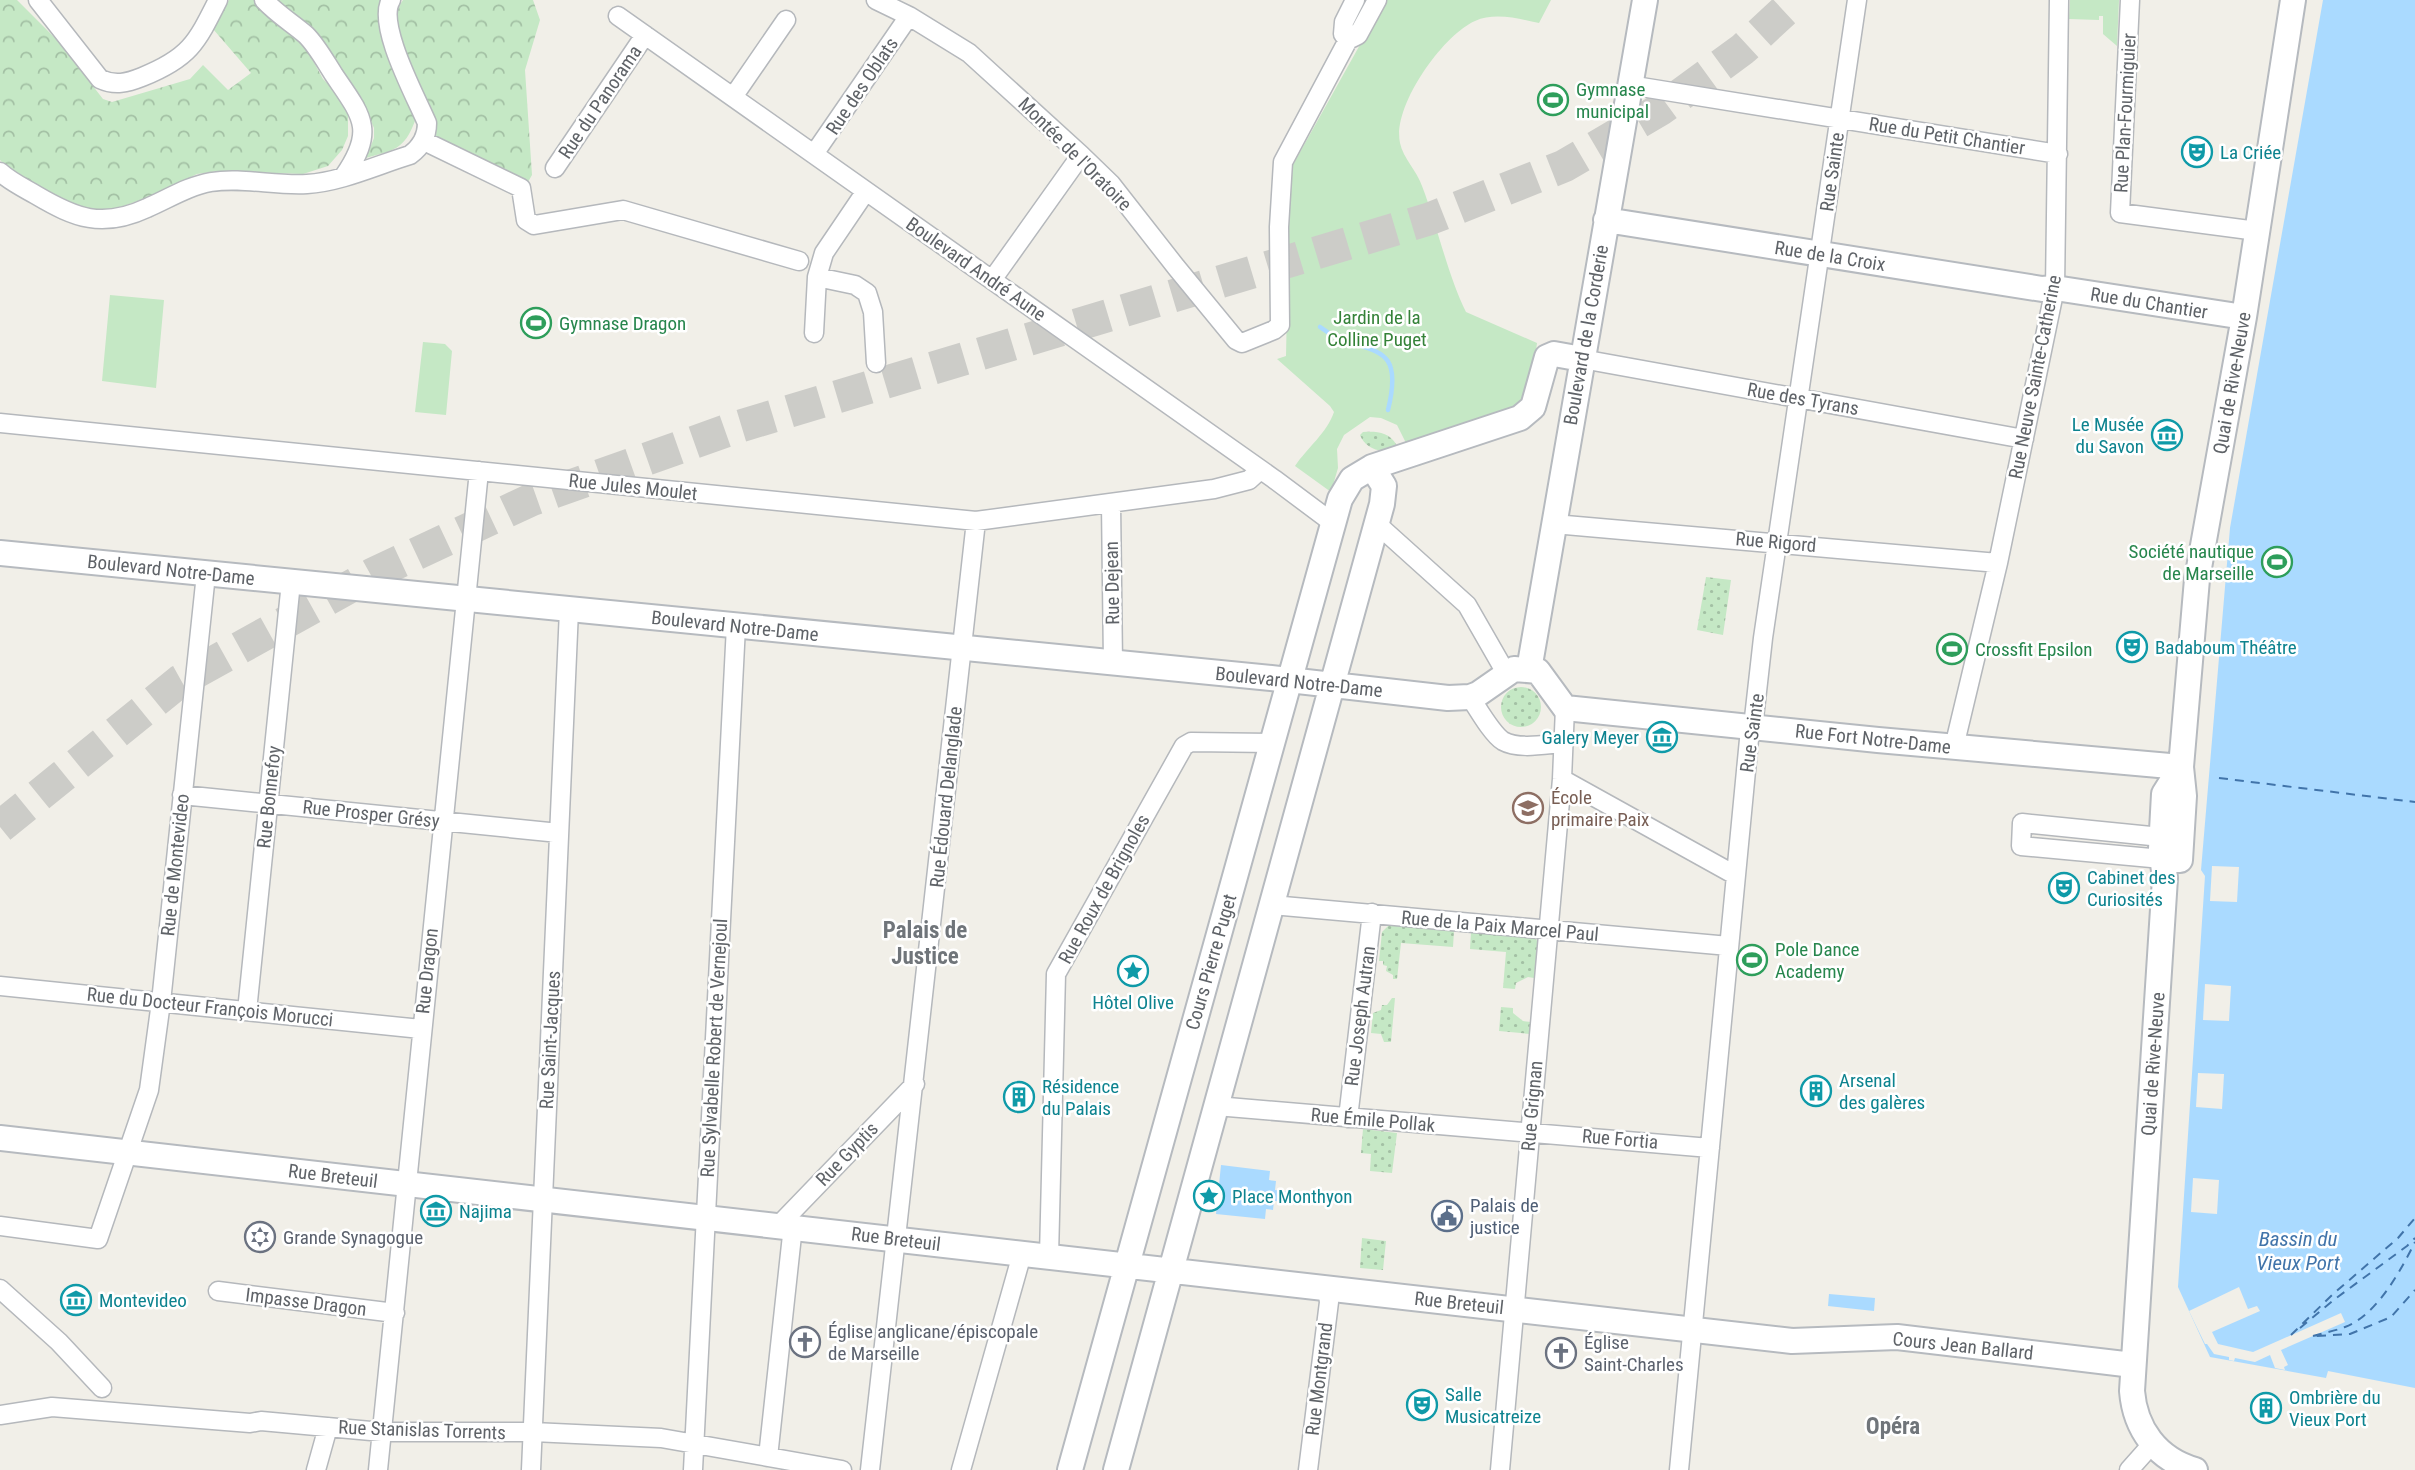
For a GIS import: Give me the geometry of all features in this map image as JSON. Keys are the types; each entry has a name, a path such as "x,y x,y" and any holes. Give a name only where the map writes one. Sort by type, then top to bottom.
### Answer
{"street":[{"path":"38,0 100,79 111,84 129,83 181,58 198,37 218,0"},
{"path":"264,0 314,45 356,108 363,124 363,139 357,158 344,176"},
{"path":"0,172 79,218 105,219 144,210 179,192 213,182 307,184 344,176 410,155 424,141 427,123 389,32 387,7 391,0"},
{"name":"Montée de l'Oratoire","path":"876,0 909,16 968,53 1081,155 1111,184 1236,340 1242,343 1280,325 1279,227 1283,162 1348,40"},
{"path":"1355,0 1342,28 1348,40 1357,35 1377,0"},
{"name":"Boulevard de la Corderie","path":"1518,671 1554,524 1645,0"},
{"name":"Rue Sainte","path":"1679,1470 1750,729 1753,727 1777,542 1857,0"},
{"name":"Rue Neuve Sainte-Catherine","path":"1954,747 1998,563 2055,288 2059,0"},
{"name":"Rue Plan-Fourmiguier","path":"2130,0 2120,212 2257,231"},
{"name":"Quai de Rive-Neuve","path":"2153,1443 2143,1434 2133,1407 2133,1365 2168,852 2164,794 2181,768 2197,579 2244,317 2293,0"},
{"name":"Boulevard André Aune","path":"618,16 1333,523"},
{"name":"Rue des Oblats","path":"814,154 909,16"},
{"path":"733,97 786,20"},
{"name":"Rue du Panorama","path":"555,168 645,35"},
{"name":"Rue du Petit Chantier","path":"1629,86 2058,154"},
{"path":"424,141 521,188 526,219 534,225 623,210 799,261"},
{"path":"992,279 1081,155"},
{"path":"814,333 817,277 824,253 866,191"},
{"name":"Rue de la Croix","path":"1606,220 2042,289 2055,288"},
{"path":"817,277 855,285 867,293 873,312 876,363"},
{"name":"Rue du Chantier","path":"2055,288 2244,317"},
{"name":"Cours Pierre Puget","path":"1070,1470 1333,523 1346,488 1359,474 1372,467 1520,418 1533,407 1547,357 1562,354 1582,359"},
{"name":"Rue des Tyrans","path":"1582,359 2024,439"},
{"name":"Rue Jules Moulet","path":"0,423 976,521 1236,485 1249,480 1260,470"},
{"path":"1116,1470 1377,524 1384,486 1372,467"},
{"name":"Rue Dragon","path":"377,1470 479,471"},
{"name":"Rue Dejean","path":"1111,503 1113,663"},
{"name":"Rue Édouard Delanglade","path":"870,1470 976,521"},
{"path":"1377,524 1467,605 1518,671"},
{"name":"Rue Rigord","path":"1554,524 1998,563"},
{"name":"Boulevard Notre-Dame","path":"0,553 1448,698 1470,697"},
{"name":"Rue de Montevideo","path":"0,1226 98,1239 149,1090 161,1002 206,574"},
{"name":"Rue Bonnefoy","path":"247,1011 291,582"},
{"name":"Rue Saint-Jacques","path":"531,1470 569,610"},
{"name":"Rue Sylvabelle Robert de Vernejoul","path":"693,1470 736,626"},
{"path":"1563,743 1514,744 1504,741 1470,697 1518,671 1538,671 1565,708"},
{"name":"Rue Fort Notre-Dame","path":"1565,708 2181,768"},
{"name":"Rue Grignan","path":"1500,1470 1562,779 1565,708"},
{"name":"Rue Roux de Brignoles","path":"1049,1256 1056,974 1184,746 1191,742 1272,743"},
{"path":"1562,779 1735,876"},
{"name":"Rue Prosper Grésy","path":"183,795 559,833"},
{"path":"2022,823 2168,852 2021,846 2022,823"},
{"name":"Rue de la Paix Marcel Paul","path":"1272,905 1729,946"},
{"name":"Rue Joseph Autran","path":"1348,1118 1372,914"},
{"name":"Rue du Docteur François Morucci","path":"0,986 421,1029"},
{"name":"Rue Gyptis","path":"786,1226 915,1084"},
{"name":"Rue Émile Pollak","path":"1216,1106 1530,1133"},
{"name":"Rue Fortia","path":"1530,1133 1545,1132 1710,1148"},
{"name":"Rue Breteuil","path":"0,1138 1792,1340"},
{"path":"768,1457 786,1226"},
{"path":"961,1470 1022,1254"},
{"path":"0,1289 59,1342 102,1388"},
{"name":"Rue Montgrand","path":"1308,1470 1329,1302 1327,1289"},
{"name":"Impasse Dragon","path":"218,1291 395,1313"},
{"name":"Cours Jean Ballard","path":"1792,1340 1898,1337 2133,1365"},
{"name":"Rue Stanislas Torrents","path":"0,1415 52,1407 382,1432 533,1432 661,1438 842,1470"},
{"path":"316,1470 328,1427"},
{"path":"2129,1470 2153,1443 2178,1463 2195,1470"}],"green space":[{"path":"0,0 17,0 57,40 103,99 112,102 190,79 203,65 228,90 251,73 213,29 229,0 254,0 300,37 323,79 341,97 348,114 348,136 342,150 328,166 303,174 218,171 197,174 152,196 109,211 75,209 12,173 0,160"},
{"path":"274,0 384,0 385,34 415,121 402,143 391,150 366,158 374,138 374,128 367,112 323,42"},
{"path":"403,0 533,0 540,20 525,70 532,175 528,182 517,182 436,136 435,121 429,104 397,31 397,15"},
{"name":"Jardin de la Colline Puget","path":"1385,0 1551,0 1539,23 1491,17 1475,21 1462,29 1422,73 1404,110 1400,128 1402,149 1422,186 1466,312 1537,343 1530,394 1525,404 1407,445 1397,425 1381,418 1370,417 1344,435 1337,449 1338,468 1331,492 1295,466 1322,434 1334,412 1277,359 1286,356 1290,170"},
{"path":"2070,0 2119,0 2117,46 2103,34 2103,16 2099,16 2099,20 2069,19"},
{"path":"110,295 164,300 156,388 102,381"},
{"path":"423,342 445,344 452,351 446,415 415,412"},
{"path":"1363,432 1382,433 1396,444 1387,450 1376,450 1363,440 1360,435"},
{"path":"1706,577 1731,580 1723,635 1697,630"},
{"path":"1521,687 1535,693 1541,707 1535,721 1521,727 1507,721 1501,707 1507,693"},
{"path":"1389,925 1454,931 1453,947 1401,943 1397,979 1393,979 1393,975 1386,971 1387,966 1383,965 1383,961 1379,961 1382,932"},
{"path":"1471,932 1535,938 1538,942 1534,978 1528,977 1516,983 1515,989 1503,988 1506,952 1470,949"},
{"path":"1395,998 1391,1042 1384,1042 1381,1034 1371,1033 1373,1013 1381,1010 1382,1005 1387,1005"},
{"path":"1501,1007 1513,1008 1513,1013 1523,1021 1531,1022 1530,1034 1499,1031"},
{"path":"1363,1129 1397,1133 1392,1173 1370,1171 1371,1154 1361,1153"},
{"path":"1362,1238 1386,1241 1383,1270 1360,1268"}],"water":[{"name":"Bassin du Vieux Port","path":"2323,0 2415,0 2415,1388 2328,1371 2326,1378 2210,1357 2178,1287 2205,876 2201,870 2230,528"},
{"path":"1221,1165 1270,1171 1269,1180 1276,1181 1275,1190 1292,1192 1291,1202 1274,1201 1273,1210 1266,1209 1265,1219 1216,1214"},
{"path":"1829,1294 1875,1298 1874,1311 1828,1306"}],"pier":[{"path":"2212,866 2239,867 2237,902 2210,901"},
{"path":"2205,984 2231,986 2229,1021 2203,1020"},
{"path":"2198,1073 2224,1074 2222,1109 2196,1107"},
{"path":"2193,1178 2219,1180 2217,1214 2191,1212"},
{"path":"2239,1287 2248,1309 2257,1306 2260,1311 2212,1332 2218,1344 2253,1352 2341,1313 2345,1322 2281,1350 2288,1365 2284,1367 2285,1370 2275,1368 2270,1355 2255,1362 2235,1358 2234,1361 2229,1360 2229,1357 2214,1354 2205,1344 2189,1311"}],"waterway":[{"path":"1320,327 1335,337 1386,358 1391,369 1392,386 1388,410"}],"ferry route":[{"path":"2219,778 2415,802"},
{"path":"2291,1335 2398,1238 2415,1218"},
{"path":"2300,1328 2415,1238"},
{"path":"2313,1336 2345,1327 2367,1313 2387,1290 2415,1242"},
{"path":"2317,1336 2350,1334 2391,1317 2415,1290"}],"tunnel":[{"path":"0,827 180,681 373,574 531,500 737,427 1429,219 1564,166 1661,109 1743,49 1796,0"}],"place":[{"name":"Gymnase municipal","path":"1553,100"},
{"name":"La Criée","path":"2197,152"},
{"name":"Gymnase Dragon","path":"536,323"},
{"name":"Le Musée du Savon","path":"2167,435"},
{"name":"Société nautique de Marseille","path":"2277,562"},
{"name":"Badaboum Théâtre","path":"2132,647"},
{"name":"Crossfit Epsilon","path":"1952,649"},
{"name":"Galery Meyer","path":"1662,737"},
{"name":"École primaire Paix","path":"1528,808"},
{"name":"Cabinet des Curiosités","path":"2064,888"},
{"name":"Pole Dance Academy","path":"1752,960"},
{"name":"Hôtel Olive","path":"1133,971"},
{"name":"Arsenal des galères","path":"1816,1091"},
{"name":"Résidence du Palais","path":"1019,1097"},
{"name":"Place Monthyon","path":"1209,1196"},
{"name":"Najima","path":"436,1211"},
{"name":"Palais de justice","path":"1447,1216"},
{"name":"Grande Synagogue","path":"260,1237"},
{"name":"Montevideo","path":"76,1300"},
{"name":"Église anglicane/épiscopale de Marseille","path":"805,1342"},
{"name":"Église Saint-Charles","path":"1561,1353"},
{"name":"Salle Musicatreize","path":"1422,1405"},
{"name":"Ombrière du Vieux Port","path":"2266,1408"}],"district":[{"name":"Palais de Justice","path":"925,943"},
{"name":"Opéra","path":"1893,1426"}]}
